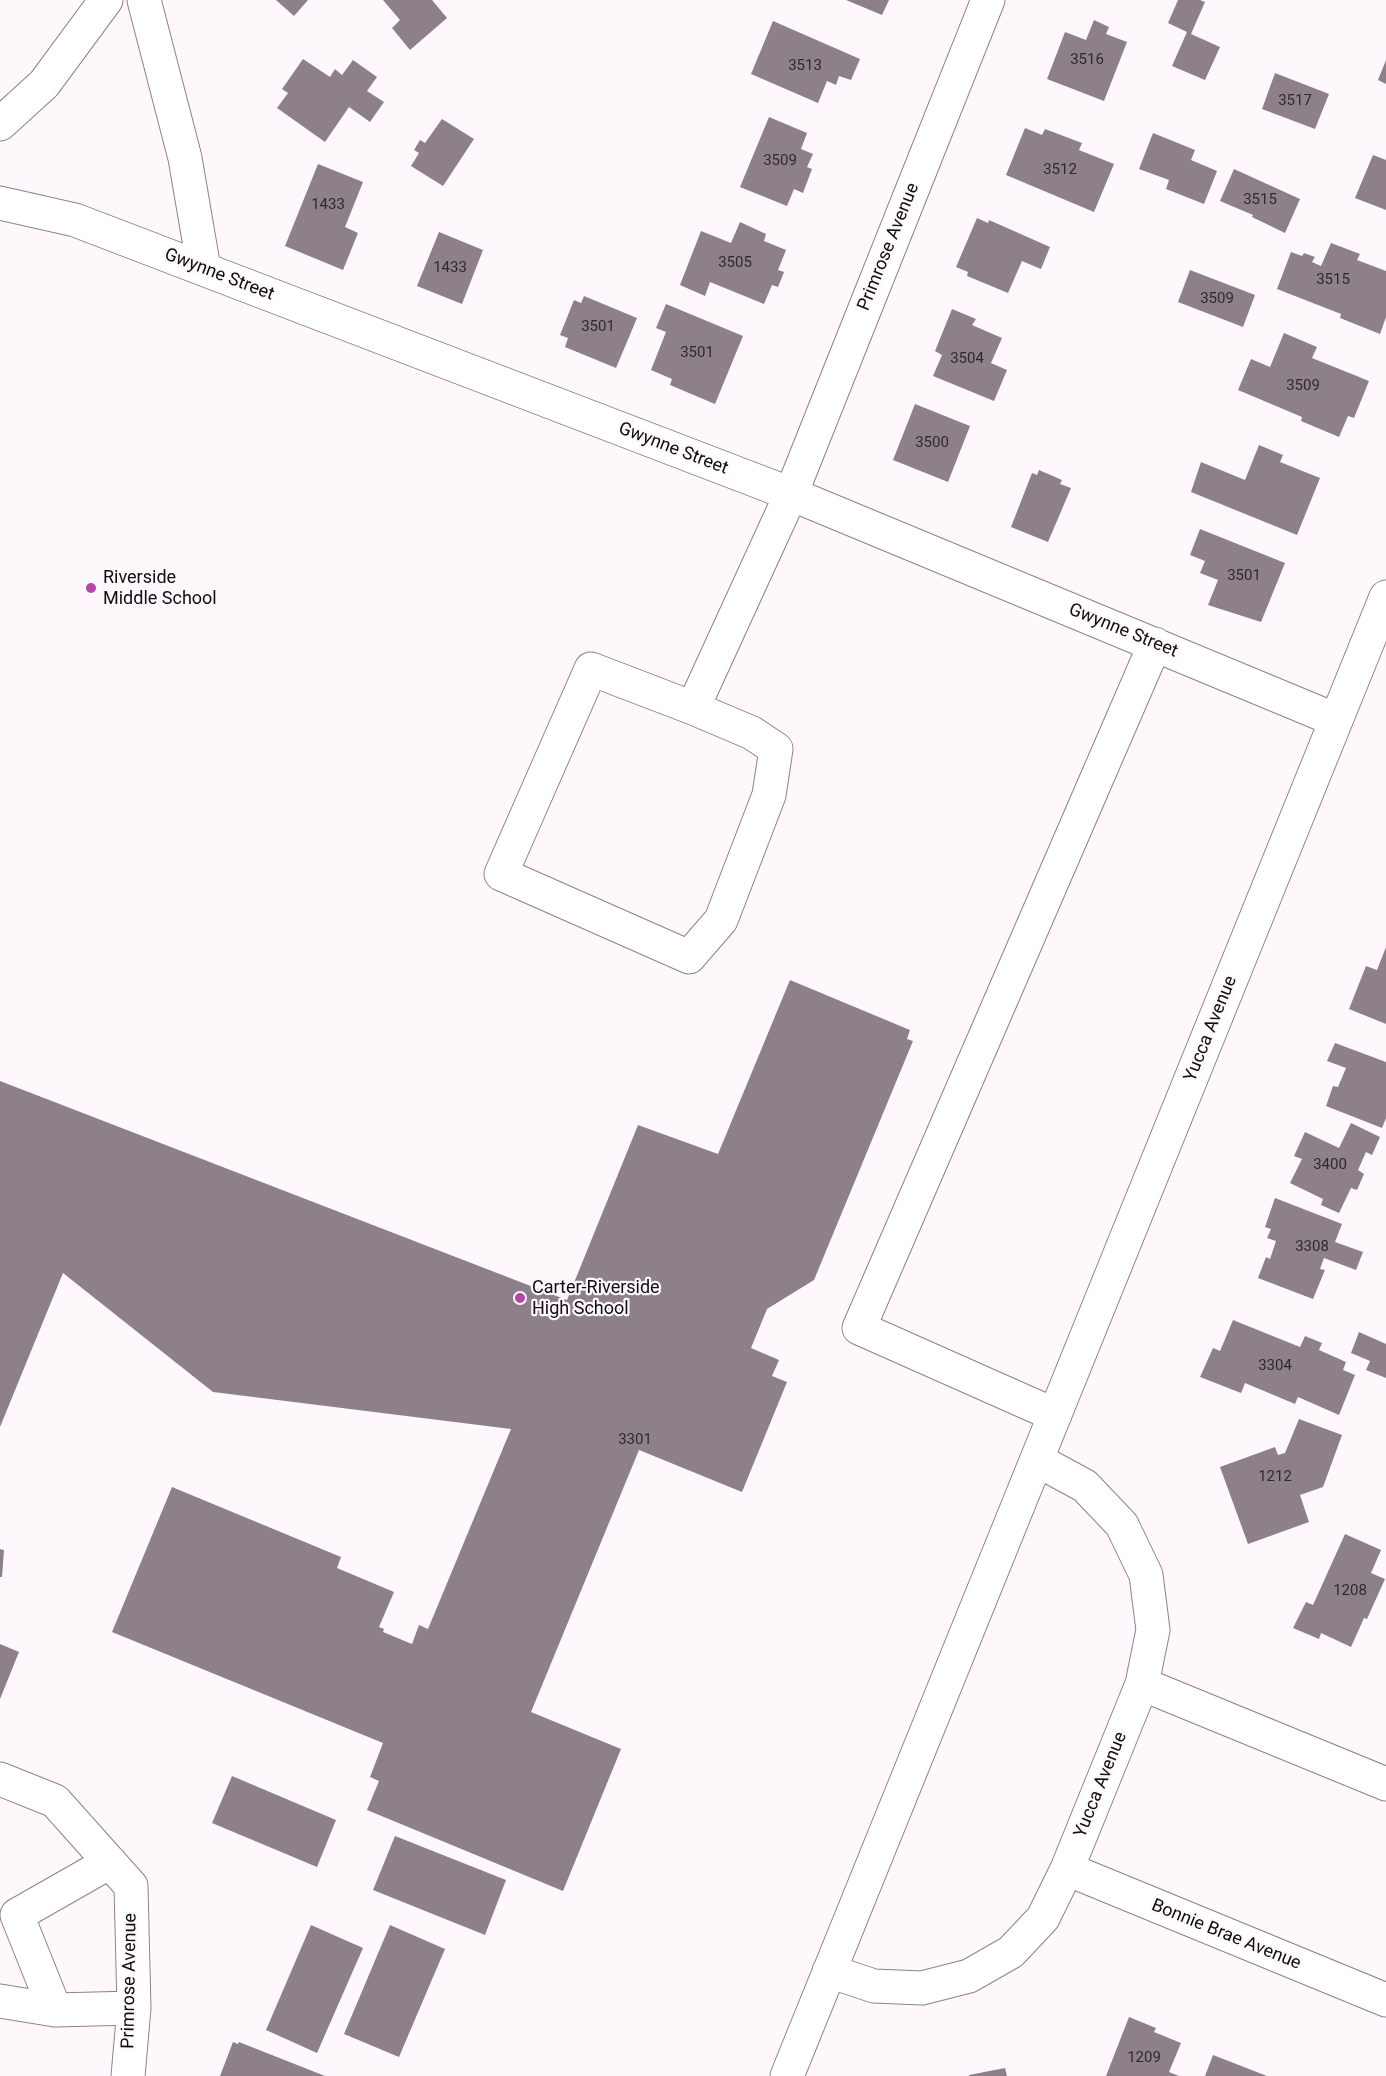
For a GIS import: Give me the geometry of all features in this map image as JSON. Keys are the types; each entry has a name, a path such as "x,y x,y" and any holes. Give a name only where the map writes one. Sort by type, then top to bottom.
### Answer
{"street":[{"path":"0,124 44,84 106,0"},
{"path":"144,0 185,158 204,269"},
{"name":"Primrose Avenue","path":"693,708 791,494 988,0"},
{"name":"Gwynne Street","path":"0,203 75,220 791,494 1336,720"},
{"name":"Yucca Avenue","path":"787,2076 1386,597"},
{"path":"1055,1415 859,1328 1155,644"},
{"path":"591,669 693,708 752,733 776,749 769,795 721,920 689,957 501,874 591,669"},
{"name":"Yucca Avenue","path":"829,1971 874,1986 922,1988 969,1976 1011,1952 1043,1918 1067,1869 1142,1684 1153,1630 1146,1575 1122,1525 1085,1486 1036,1460"},
{"path":"1142,1684 1386,1784"},
{"path":"0,1779 55,1801 120,1874 9,1911 55,2010"},
{"name":"Bonnie Brae Avenue","path":"1067,1869 1386,2000"},
{"name":"Primrose Avenue","path":"120,1874 134,2008 128,2076"},
{"path":"0,2001 55,2010 134,2008"}],"building":[{"path":"276,0 308,0 294,16"},
{"path":"383,0 432,0 447,18 410,50 392,28 400,20"},
{"path":"846,0 889,0 882,15"},
{"path":"1178,0 1205,2 1191,34 1220,47 1205,80 1172,66 1187,32 1168,23"},
{"path":"1094,20 1109,27 1106,34 1127,42 1104,101 1047,79 1065,32 1086,40"},
{"path":"773,21 860,59 851,80 839,76 836,85 827,81 818,103 751,74"},
{"path":"303,59 330,77 335,69 342,75 353,60 377,77 367,91 384,102 370,122 349,107 325,142 277,108 288,93 282,89"},
{"path":"1386,60 1386,84 1378,80"},
{"path":"1275,73 1329,94 1315,129 1262,109"},
{"path":"769,117 807,133 801,149 813,154 807,167 812,169 803,193 794,189 787,206 740,187"},
{"path":"442,119 474,139 443,186 411,166 419,153 414,150 420,140 425,143"},
{"path":"1025,128 1042,135 1045,129 1082,143 1079,150 1114,164 1094,212 1006,175"},
{"path":"1153,133 1195,150 1191,160 1217,171 1204,204 1166,189 1169,180 1139,169"},
{"path":"1373,155 1386,160 1386,210 1355,198"},
{"path":"318,164 363,182 345,227 358,233 343,270 285,246"},
{"path":"1234,169 1300,199 1285,233 1252,217 1253,215 1220,201"},
{"path":"977,218 988,223 989,220 1050,247 1041,269 1022,261 1008,293 967,276 968,272 956,267"},
{"path":"740,222 766,234 764,241 786,250 778,270 784,272 778,287 772,285 764,304 710,282 705,296 680,285 701,231 731,243"},
{"path":"439,232 483,250 462,304 417,286"},
{"path":"1331,243 1360,254 1357,260 1386,271 1386,317 1380,334 1340,318 1341,314 1277,289 1291,252 1315,257 1312,262 1321,266"},
{"path":"1190,270 1255,295 1243,327 1178,302"},
{"path":"584,296 637,318 616,368 565,347 568,338 560,335 574,300 581,303"},
{"path":"666,304 743,336 715,404 670,385 672,379 651,370 666,332 656,328"},
{"path":"952,309 976,319 972,325 1002,338 991,363 1007,370 994,401 933,376 942,355 935,351"},
{"path":"1284,333 1317,347 1312,358 1369,381 1354,418 1348,416 1339,437 1301,421 1302,417 1238,390 1251,359 1270,367"},
{"path":"915,404 970,426 948,482 893,460"},
{"path":"1259,445 1283,455 1280,462 1320,478 1297,535 1191,492 1201,462 1245,480"},
{"path":"1039,470 1062,480 1060,484 1071,488 1048,542 1011,527 1032,473 1037,475"},
{"path":"1200,529 1285,563 1261,622 1208,605 1218,580 1200,573 1205,561 1190,555"},
{"path":"1386,947 1386,1024 1349,1009 1366,966 1377,970"},
{"path":"790,980 910,1030 907,1039 913,1041 814,1280 767,1309 751,1348 779,1360 772,1376 787,1382 742,1492 639,1450 531,1712 621,1749 563,1891 367,1810 379,1781 370,1777 383,1743 112,1632 172,1487 341,1557 337,1568 394,1592 379,1627 384,1629 383,1632 412,1644 419,1625 428,1629 511,1429 213,1392 63,1273 0,1427 0,1081 567,1300 638,1125 718,1154"},
{"path":"1335,1043 1386,1062 1386,1118 1382,1128 1326,1106 1333,1086 1338,1087 1346,1068 1327,1061"},
{"path":"1351,1123 1380,1137 1372,1155 1366,1152 1358,1170 1364,1174 1357,1190 1351,1188 1339,1213 1321,1205 1323,1199 1290,1183 1302,1159 1294,1156 1305,1132 1339,1148"},
{"path":"1275,1198 1342,1224 1335,1242 1363,1252 1356,1270 1324,1258 1320,1269 1325,1270 1313,1299 1258,1278 1266,1257 1270,1259 1276,1241 1267,1238 1271,1229 1265,1227"},
{"path":"1233,1320 1300,1347 1305,1336 1322,1343 1319,1350 1346,1362 1343,1370 1355,1375 1339,1415 1298,1397 1295,1404 1245,1383 1241,1393 1200,1377 1213,1348 1220,1351"},
{"path":"1359,1332 1386,1344 1386,1378 1366,1370 1370,1361 1351,1353"},
{"path":"1299,1419 1342,1435 1323,1487 1300,1495 1309,1522 1248,1544 1220,1467 1275,1447 1278,1455 1285,1453"},
{"path":"1345,1534 1381,1550 1371,1573 1385,1579 1351,1647 1321,1633 1319,1639 1293,1628 1306,1602 1313,1605"},
{"path":"0,1549 4,1550 2,1577 0,1577"},
{"path":"0,1644 19,1652 0,1699"},
{"path":"232,1776 336,1820 317,1867 212,1823"},
{"path":"395,1836 506,1880 485,1935 373,1890"},
{"path":"311,1925 363,1948 317,2053 266,2030"},
{"path":"390,1925 445,1949 399,2057 344,2034"},
{"path":"1129,2017 1156,2028 1154,2032 1181,2043 1169,2072 1179,2076 1106,2076"},
{"path":"233,2042 238,2044 239,2042 325,2076 220,2076"},
{"path":"1213,2055 1267,2076 1205,2076"},
{"path":"1005,2068 1007,2076 969,2076 969,2075"}],"place":[{"name":"Riverside Middle School","path":"91,588"},
{"name":"Carter-Riverside High School","path":"520,1298"}]}
